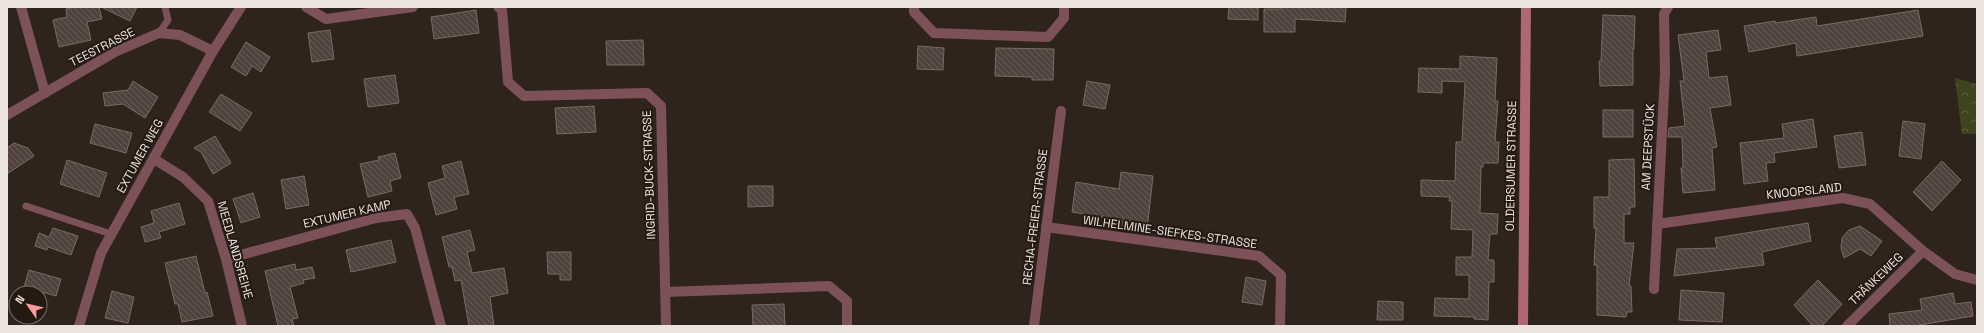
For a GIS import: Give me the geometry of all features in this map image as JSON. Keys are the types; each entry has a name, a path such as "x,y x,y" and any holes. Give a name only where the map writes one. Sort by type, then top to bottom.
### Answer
{"main road":[{"name":"OLDERSUMER STRASSE","path":"1523,326 1526,7"}],"street":[{"path":"21,7 45,93"},
{"name":"EXTUMER WEG","path":"80,326 100,254 213,51 241,7"},
{"path":"306,7 326,19 413,7"},
{"name":"INGRID-BUCK-STRASSE","path":"498,7 502,10 508,82 524,96 647,93 661,106 666,326"},
{"path":"914,7 914,12 934,33 1048,37 1064,18 1064,7"},
{"name":"AM DEEPSTÜCK","path":"1654,289 1665,72 1664,14 1668,7"},
{"name":"TEESTRASSE","path":"7,115 115,52 159,33 180,35 213,51"},
{"name":"RECHA-FREIER-STRASSE","path":"1034,326 1061,111"},
{"name":"MEEDLANDSREIHE","path":"154,159 183,177 208,201 226,259 242,326"},
{"name":"KNOOPSLAND","path":"1657,224 1843,198 1870,204 1923,251 1955,274 1977,280"},
{"name":"EXTUMER KAMP","path":"226,259 376,218 407,214 415,228 441,326"},
{"name":"WILHELMINE-SIEFKES-STRASSE","path":"1046,228 1259,256 1281,275 1280,326"},
{"name":"TRÄNKEWEG","path":"1847,326 1923,251"},
{"path":"666,292 829,286 847,300 847,326"}],"lane":[{"path":"159,33 168,20 165,7"},
{"path":"26,206 111,234"}],"green space":[{"path":"1955,78 1977,84 1977,134 1962,134"}],"building":[{"path":"75,7 99,7 102,19 87,22 91,40 59,47 53,20 67,17 66,9"},
{"path":"101,7 137,7 130,21"},
{"path":"1229,7 1258,7 1258,20 1228,19"},
{"path":"1282,7 1346,7 1345,22 1295,19 1295,32 1264,32 1264,9 1282,9"},
{"path":"476,10 479,33 434,39 431,17"},
{"path":"1918,10 1923,36 1797,56 1796,43 1749,52 1744,26 1816,17 1817,26"},
{"path":"1603,15 1635,16 1633,85 1600,86 1599,61 1601,61"},
{"path":"330,30 334,59 312,62 308,33"},
{"path":"1718,30 1721,50 1706,52 1709,78 1727,76 1731,105 1710,108 1717,147 1712,148 1715,190 1683,193 1681,168 1683,168 1682,137 1668,137 1669,128 1685,126 1680,81 1684,81 1678,35"},
{"path":"643,40 644,65 607,65 606,41"},
{"path":"246,42 270,57 261,72 252,66 246,76 231,67"},
{"path":"918,46 944,48 943,70 917,69"},
{"path":"996,48 1054,49 1053,80 1032,80 1032,77 995,76"},
{"path":"1460,56 1497,58 1495,101 1498,101 1495,142 1499,142 1498,163 1483,163 1483,167 1481,167 1480,213 1498,214 1497,234 1490,234 1488,260 1494,260 1494,282 1489,282 1488,320 1474,319 1474,317 1434,316 1435,298 1469,299 1469,275 1456,275 1456,257 1472,257 1473,230 1451,229 1452,201 1449,201 1450,197 1421,196 1421,180 1455,181 1456,142 1462,142 1465,82 1442,81 1442,93 1418,92 1419,68 1460,69"},
{"path":"395,75 399,103 368,107 364,79"},
{"path":"133,81 158,97 145,118 123,104 105,106 103,93 128,90"},
{"path":"1087,81 1110,85 1105,109 1083,105"},
{"path":"221,94 252,113 240,131 209,112"},
{"path":"594,106 596,132 557,134 555,108"},
{"path":"1603,110 1633,110 1633,137 1603,137"},
{"path":"1813,119 1817,147 1774,153 1775,162 1766,163 1768,181 1744,184 1740,143 1784,138 1782,124"},
{"path":"1903,121 1925,124 1921,159 1899,156"},
{"path":"95,124 132,133 126,153 90,143"},
{"path":"1862,132 1866,165 1839,168 1834,136"},
{"path":"215,136 231,163 213,174 201,152 194,148"},
{"path":"14,143 28,148 34,156 7,174 7,148"},
{"path":"395,153 401,178 390,181 392,191 368,197 360,164 379,160 378,157"},
{"path":"1634,159 1635,207 1630,207 1630,214 1624,214 1624,243 1634,243 1629,286 1631,286 1632,312 1627,312 1626,317 1597,315 1597,265 1594,265 1596,228 1594,228 1594,197 1609,197 1609,160"},
{"path":"67,160 107,173 99,197 60,184"},
{"path":"461,161 469,194 454,197 457,209 436,215 428,183 445,178 442,166"},
{"path":"1942,161 1961,180 1932,211 1913,192"},
{"path":"1121,172 1153,176 1147,230 1107,226 1108,218 1072,212 1076,182 1119,189"},
{"path":"304,176 309,205 286,209 281,180"},
{"path":"748,186 773,186 773,206 748,207"},
{"path":"253,193 260,217 241,223 233,199"},
{"path":"179,203 185,224 159,232 161,238 145,242 141,227 154,223 151,211"},
{"path":"1808,223 1811,241 1762,252 1764,265 1674,276 1677,249 1717,248 1715,238"},
{"path":"1860,226 1882,241 1871,256 1860,249 1844,258 1841,248 1842,238 1849,230"},
{"path":"53,228 78,236 71,255 48,247 47,250 35,246 39,233 49,237"},
{"path":"470,230 475,250 467,252 472,273 504,268 508,293 490,297 494,326 469,326 461,280 455,281 452,267 449,267 442,237"},
{"path":"391,240 396,262 351,272 346,250"},
{"path":"547,252 571,252 571,280 560,280 560,274 548,274"},
{"path":"196,256 205,293 207,292 213,316 182,322 178,304 175,304 165,263"},
{"path":"295,264 296,270 312,267 315,278 303,280 304,283 290,287 298,318 292,319 294,326 278,326 265,271"},
{"path":"29,270 61,279 56,296 48,294 48,285 25,285"},
{"path":"1246,277 1266,281 1262,305 1242,302"},
{"path":"1818,280 1842,304 1822,326 1813,326 1794,305"},
{"path":"1681,290 1724,293 1722,322 1679,320"},
{"path":"112,291 134,297 128,323 105,318"},
{"path":"1953,293 1955,304 1971,302 1973,316 1914,326 1890,326 1889,314 1922,310 1920,299"},
{"path":"1378,301 1403,302 1403,320 1377,320"},
{"path":"784,304 785,326 753,326 752,305"}]}
